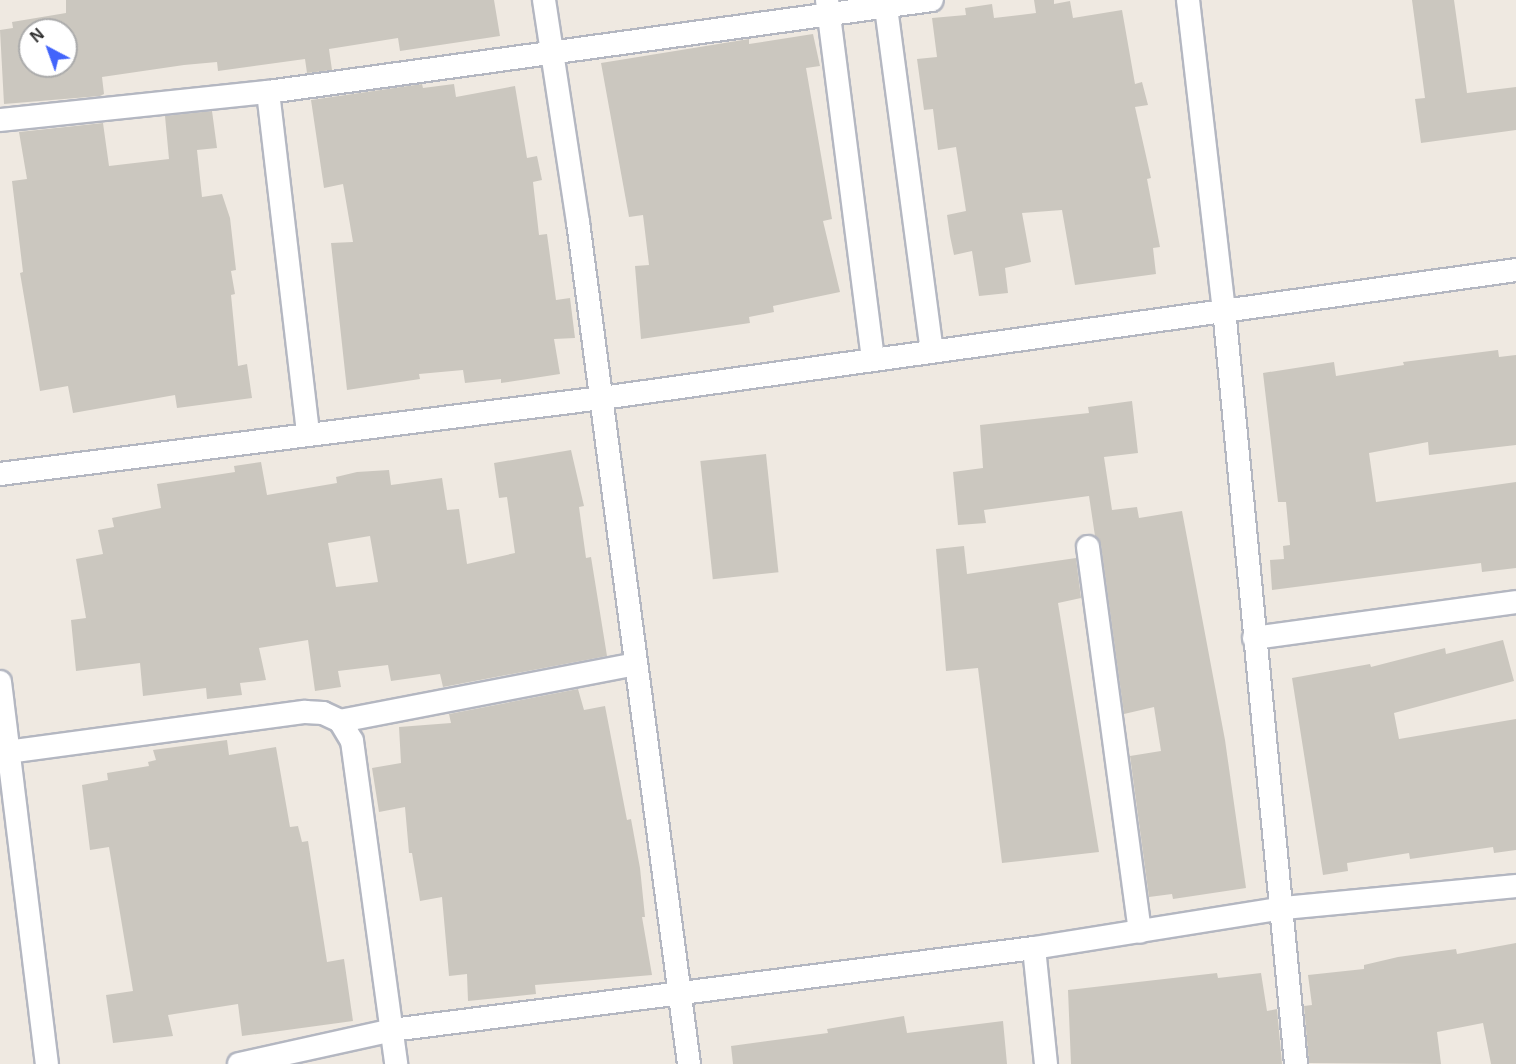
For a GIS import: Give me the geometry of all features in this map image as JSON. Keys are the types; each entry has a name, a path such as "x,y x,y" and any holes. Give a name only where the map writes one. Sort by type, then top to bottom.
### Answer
{"street":[{"path":"544,0 602,398 689,1064"},
{"path":"0,120 268,92 550,52 827,7 932,0"},
{"path":"1188,0 1224,309 1254,638 1284,908 1296,1064"},
{"path":"885,3 932,350"},
{"path":"827,7 873,360"},
{"path":"268,92 308,433"},
{"path":"0,474 308,433 602,398 1224,309 1516,270"},
{"path":"1088,547 1140,932"},
{"path":"1254,638 1516,602"},
{"path":"340,721 636,664"},
{"path":"0,682 5,752 41,1063"},
{"path":"5,752 304,712 323,713 340,721 351,741 396,1064"},
{"path":"239,1064 392,1030 1034,948 1284,908 1516,886"},
{"path":"1034,948 1046,1064"}],"building":[{"path":"66,0 494,0 500,36 400,51 398,38 329,49 332,70 307,73 305,59 218,71 217,62 184,65 102,77 104,94 100,96 4,104 0,30 13,28 12,22 18,21 18,78 78,78 78,18 36,18 66,13"},
{"path":"1034,0 1054,0 1054,4 1070,1 1073,18 1122,10 1135,84 1142,82 1148,105 1135,107 1151,178 1147,179 1160,247 1153,248 1156,274 1075,285 1062,210 1022,213 1031,262 1005,268 1008,293 979,296 972,251 954,255 950,236 947,215 966,211 956,147 938,150 933,109 924,110 917,59 937,57 932,18 966,15 965,8 992,4 994,18 1036,13"},
{"path":"1412,0 1454,0 1467,93 1516,87 1516,130 1421,143 1415,99 1425,98"},
{"path":"813,34 820,66 806,68 832,219 823,221 840,292 773,306 774,312 749,317 750,323 641,339 635,266 649,265 643,215 629,217 601,63 749,39 749,44"},
{"path":"422,84 423,88 454,84 456,97 515,86 527,158 537,156 542,180 533,182 539,235 547,234 556,300 570,298 575,338 554,339 560,374 501,383 501,379 465,383 463,370 419,374 420,379 347,390 331,243 353,242 343,184 324,188 311,100"},
{"path":"212,111 217,148 197,150 202,197 222,194 230,218 236,270 231,271 235,294 231,295 238,366 247,364 252,398 177,408 175,395 73,413 68,386 40,391 20,273 23,272 12,181 27,179 19,132 103,123 109,166 169,159 165,116"},
{"path":"1498,350 1499,357 1516,355 1516,445 1429,455 1428,442 1369,453 1376,502 1516,482 1516,568 1482,572 1481,563 1272,590 1270,560 1284,559 1283,546 1290,545 1286,502 1278,502 1263,373 1334,362 1336,376 1404,365 1403,362"},
{"path":"1132,401 1138,453 1104,457 1112,510 1137,507 1139,518 1182,511 1225,740 1246,888 1173,899 1172,894 1149,897 1130,756 1161,751 1154,707 1124,714 1101,545 1095,536 1089,496 984,510 986,523 958,525 953,472 983,468 980,425 1089,413 1088,407"},
{"path":"571,450 584,506 579,507 586,558 591,557 607,656 443,687 440,674 391,681 388,665 338,671 341,687 315,691 308,640 259,648 266,680 240,683 242,695 207,699 206,688 143,696 140,663 76,671 71,620 86,618 76,559 103,554 98,530 114,527 112,518 161,508 157,484 235,472 234,466 261,462 267,495 337,483 336,477 357,472 389,470 391,485 442,478 447,510 459,509 467,564 515,553 507,497 499,498 494,463","holes":["370,536 378,582 336,587 328,543"]},
{"path":"766,454 778,572 713,579 700,461"},
{"path":"964,546 967,574 1076,558 1081,598 1058,603 1099,852 1002,863 978,668 946,671 936,549"},
{"path":"1503,640 1514,681 1394,713 1399,739 1516,719 1516,850 1494,853 1493,847 1410,859 1409,853 1347,863 1348,871 1323,875 1292,678 1370,664 1371,667 1445,648 1446,654"},
{"path":"578,689 584,710 605,706 627,820 631,819 640,868 645,917 642,917 652,975 535,985 536,994 468,1001 467,974 449,976 442,897 420,901 412,853 409,853 405,807 379,812 372,768 401,763 399,727 451,723 449,714"},
{"path":"227,740 229,755 276,747 290,827 298,826 302,842 308,841 327,962 344,959 353,1021 242,1036 238,1004 168,1015 173,1036 113,1043 106,995 133,991 109,847 90,850 82,785 108,780 107,773 149,766 148,762 156,760 153,750"},
{"path":"1516,943 1516,1064 1491,1064 1483,1023 1437,1032 1441,1064 1309,1063 1304,1006 1312,1005 1308,975 1364,969 1364,965 1398,957 1456,949 1457,954"},
{"path":"1217,973 1218,978 1261,973 1267,1011 1277,1009 1282,1064 1071,1064 1068,990"},
{"path":"904,1016 907,1033 1003,1021 1007,1064 733,1064 731,1046 828,1033 827,1029"}]}
